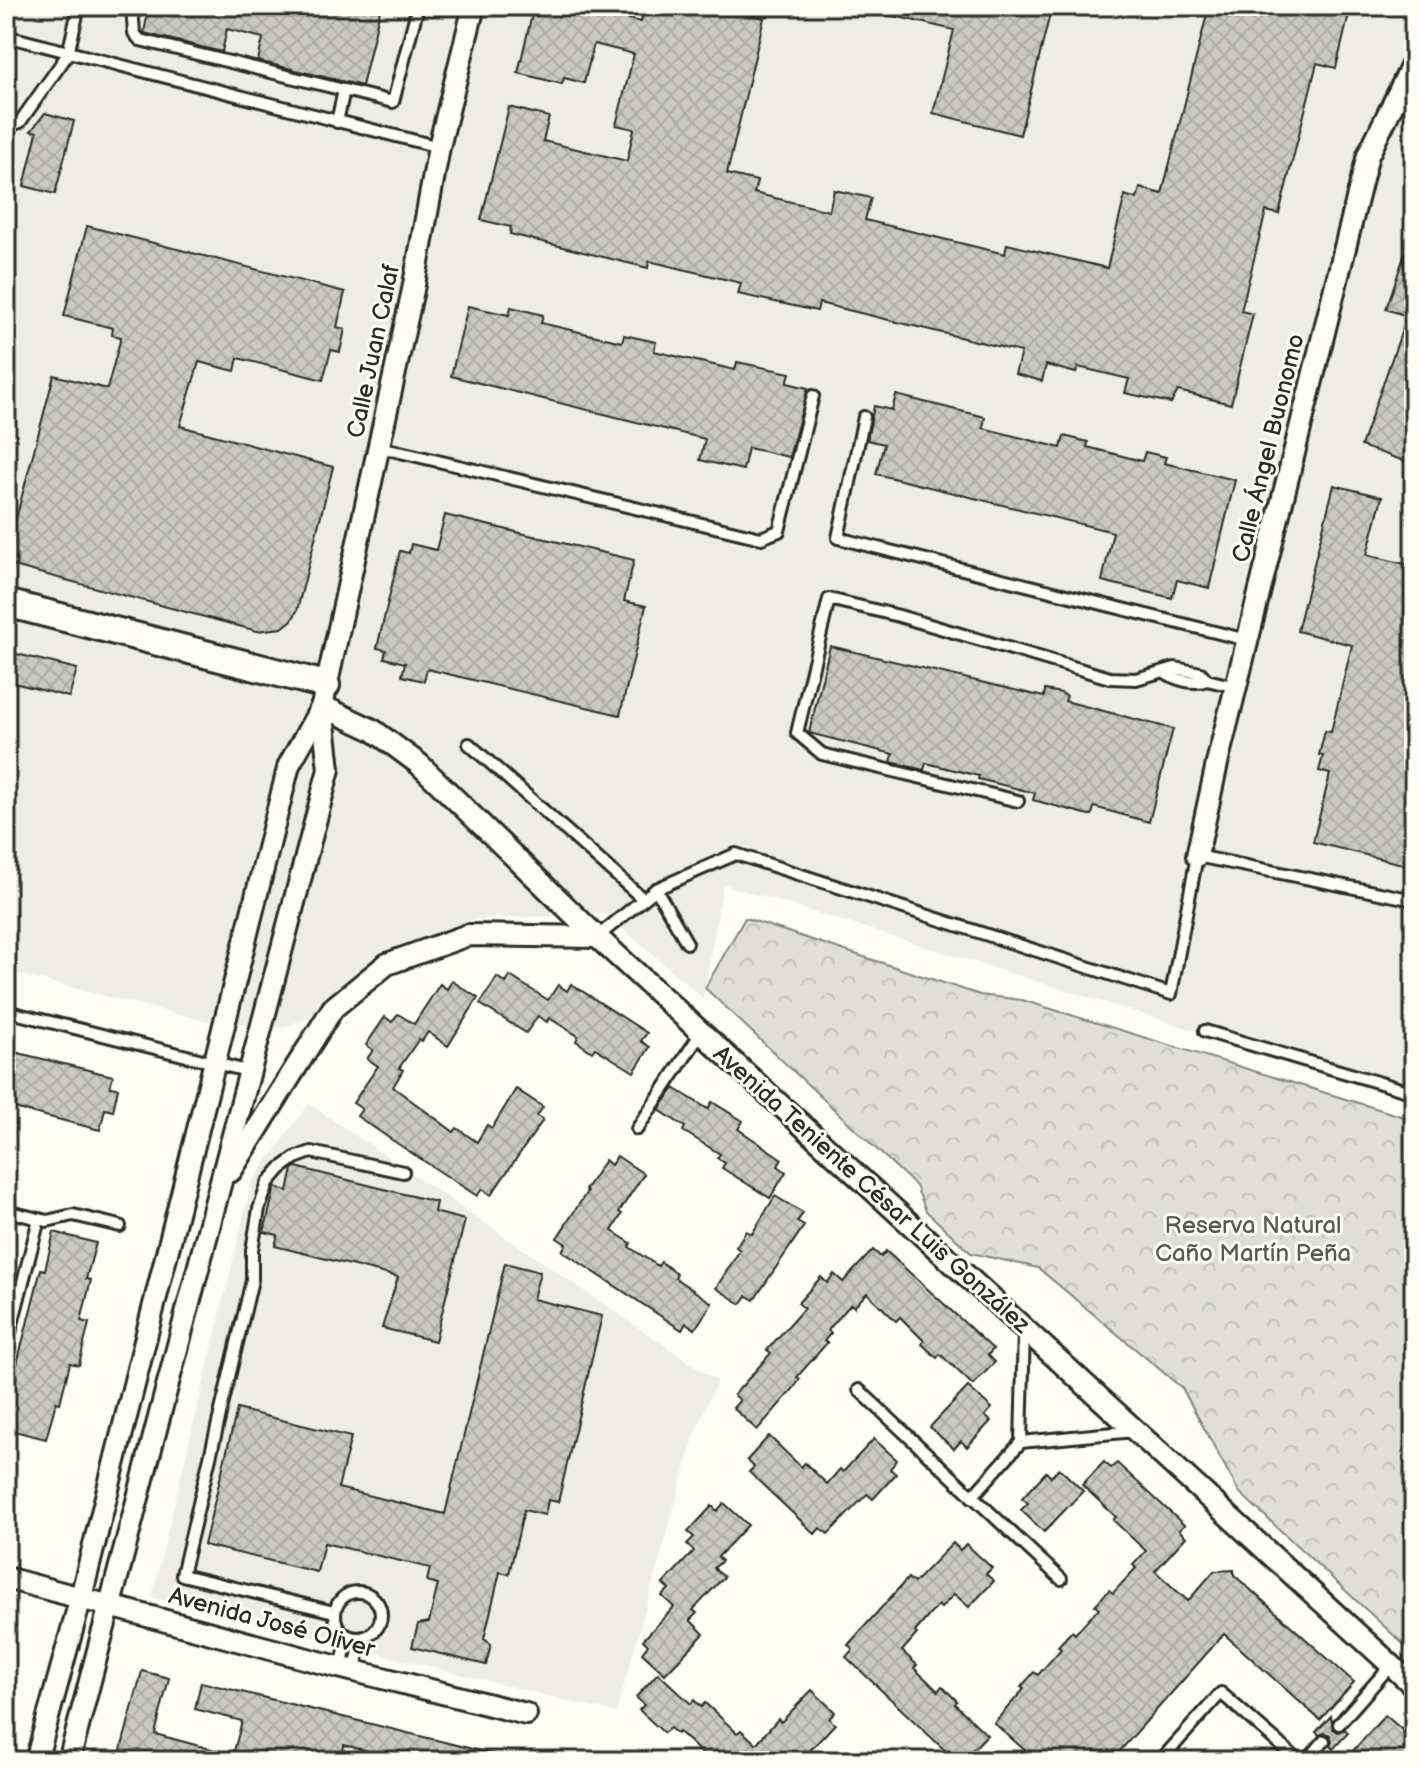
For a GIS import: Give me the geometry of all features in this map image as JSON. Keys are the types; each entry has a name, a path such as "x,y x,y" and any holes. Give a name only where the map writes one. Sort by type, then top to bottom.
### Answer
{"street":[{"name":"Calle Juan Calaf","path":"324,696 413,290 439,147 474,6"},
{"name":"Calle Ángel Buonomo","path":"1197,856 1247,640 1368,155 1414,61"},
{"name":"Avenida Teniente César Luis González","path":"6,603 324,696 419,764 597,937 1414,1686"},
{"path":"36,1761 81,1597 289,765 324,696"},
{"path":"69,1761 329,769 324,696"},
{"path":"221,1187 333,1008 387,964 468,935 597,937"},
{"name":"Avenida José Oliver","path":"6,1578 348,1670 526,1714"}],"lane":[{"path":"6,127 20,122 68,54 79,6"},
{"path":"132,6 134,33 140,40 393,102 418,6"},
{"path":"6,36 439,147"},
{"path":"337,122 344,90"},
{"path":"379,447 761,538 779,531 813,396"},
{"path":"864,417 838,538 1247,640"},
{"path":"1018,801 822,754 797,733 829,599 899,616 1110,678 1136,679 1175,668 1201,673 1207,680 1236,687"},
{"path":"469,744 643,899"},
{"path":"597,937 656,889 736,854 1171,994 1197,856 1414,900"},
{"path":"656,889 687,943"},
{"path":"6,1011 251,1072"},
{"path":"1205,1031 1414,1093"},
{"path":"637,1129 701,1033"},
{"path":"334,1612 182,1575 252,1280 252,1250 259,1209 268,1183 295,1158 311,1152 403,1172"},
{"path":"6,1211 47,1221 73,1215 120,1226"},
{"path":"6,1348 39,1219"},
{"path":"972,1497 1021,1442 1024,1328"},
{"path":"859,1390 1061,1579"},
{"path":"1021,1442 1136,1431"},
{"path":"357,1592 371,1596 380,1608 379,1623 370,1635 362,1638 348,1636 337,1625 334,1612 338,1603 350,1593 357,1592"},
{"path":"348,1636 348,1670"},
{"path":"348,1670 362,1638"},
{"path":"1339,1724 1391,1665"},
{"path":"1160,1761 1221,1693 1299,1761"},
{"path":"1307,1761 1324,1741"}],"shaded area":[{"path":"6,6 1414,6 1414,1098 723,884 703,998 606,914 473,919 380,952 312,1017 279,1028 197,1019 6,971"},
{"path":"309,1104 717,1381 696,1430 616,1713 152,1597 252,1182"}],"green space":[{"name":"Reserva Natural Caño Martín Peña","path":"745,918 980,995 1022,1000 1414,1120 1414,1654 1239,1492 1182,1388 1038,1268 971,1253 926,1211 916,1186 705,988"}],"building":[{"path":"149,6 381,6 362,86 258,61 263,38 227,29 222,52 144,33"},
{"path":"534,6 575,6 641,22 645,6 714,6 764,18 727,174 757,181 754,193 829,211 834,190 871,198 865,220 1005,254 1007,244 1107,268 1125,195 1137,199 1140,188 1162,194 1209,6 1351,6 1336,68 1317,63 1279,214 1266,211 1241,311 1253,314 1231,404 1178,391 1171,403 1125,393 1129,379 1078,367 1076,373 1046,365 1042,381 1015,374 1021,352 819,303 817,311 738,294 741,283 649,261 648,268 510,234 511,227 481,220 509,107 549,117 543,141 627,161 634,129 616,125 634,54 594,44 584,83 564,78 562,84 518,73"},
{"path":"882,6 1052,6 1020,135 933,113 954,30 881,13"},
{"path":"45,113 74,121 55,194 24,186 37,132 31,131"},
{"path":"87,226 345,292 337,327 345,329 340,352 331,350 323,380 238,358 235,371 199,362 180,426 333,467 297,611 282,628 257,631 6,564 54,375 107,389 121,337 112,335 113,328 64,316"},
{"path":"1411,236 1414,236 1414,458 1409,456 1407,462 1361,446 1407,316 1386,309"},
{"path":"468,306 509,315 511,307 543,315 541,323 622,342 624,335 656,342 654,351 735,370 737,362 790,373 787,383 808,388 789,457 748,448 743,470 700,460 705,439 451,376"},
{"path":"896,395 985,417 983,428 1061,448 1064,436 1088,442 1087,447 1142,461 1145,452 1166,457 1164,463 1235,480 1209,588 1177,580 1172,598 1102,581 1113,532 876,474 884,444 867,440 874,406 892,410"},
{"path":"1334,485 1382,497 1367,555 1414,566 1414,867 1313,842 1330,774 1319,771 1323,756 1319,755 1325,731 1331,732 1352,645 1297,631"},
{"path":"445,515 634,560 624,601 646,606 620,715 427,669 424,681 402,676 405,663 384,658 386,650 377,648 400,551 409,553 411,544 436,550"},
{"path":"830,646 1044,697 1045,690 1061,693 1067,696 1065,701 1173,729 1149,822 1094,807 1092,815 1089,815 1033,800 1035,793 978,779 979,776 926,763 924,770 891,762 893,754 809,733"},
{"path":"13,653 77,669 69,697 6,681"},
{"path":"510,976 548,1000 558,985 567,991 571,984 647,1033 641,1041 650,1047 634,1072 595,1048 592,1052 576,1041 578,1036 549,1018 547,1022 538,1016 526,1033 480,1004 497,977 506,983"},
{"path":"452,981 478,998 448,1046 428,1032 422,1041 419,1039 399,1068 403,1070 393,1087 454,1132 457,1128 477,1142 487,1125 492,1128 516,1089 543,1107 537,1116 543,1120 491,1195 482,1189 477,1196 392,1140 357,1116 362,1109 353,1103 378,1066 367,1059 373,1050 366,1045 385,1017 392,1022 398,1014 414,1024 440,984 447,989"},
{"path":"6,1050 113,1076 110,1087 118,1088 113,1111 105,1109 100,1130 6,1106"},
{"path":"674,1088 708,1109 712,1102 743,1121 738,1129 782,1159 778,1166 786,1172 770,1198 722,1168 725,1163 717,1158 720,1154 683,1131 685,1127 659,1110"},
{"path":"617,1156 644,1174 619,1212 622,1214 612,1231 631,1243 629,1247 658,1266 661,1262 677,1274 675,1278 712,1303 695,1329 686,1323 682,1330 562,1251 566,1244 557,1238 605,1160 611,1165"},
{"path":"296,1167 436,1202 434,1212 465,1220 435,1341 382,1328 398,1277 275,1246 278,1235 264,1232 275,1187 288,1191"},
{"path":"775,1196 803,1213 797,1222 804,1226 754,1300 747,1296 741,1304 716,1288 740,1250 736,1247 746,1231 752,1234"},
{"path":"54,1232 96,1243 86,1279 91,1280 81,1321 89,1323 79,1365 70,1363 60,1403 56,1402 46,1439 6,1429 6,1424 14,1392 10,1391 41,1269 45,1270"},
{"path":"873,1250 881,1257 886,1251 967,1325 993,1349 988,1355 995,1362 973,1385 940,1354 937,1358 900,1317 896,1321 867,1293 854,1307 851,1304 828,1330 831,1333 824,1341 827,1343 797,1377 800,1379 794,1388 757,1430 733,1408 740,1400 734,1395 771,1353 767,1350 804,1308 798,1303 821,1277 827,1283 834,1274 843,1282"},
{"path":"505,1263 540,1272 533,1299 602,1316 558,1502 548,1500 545,1515 524,1510 509,1574 500,1572 484,1639 491,1644 486,1665 412,1647 418,1624 429,1622 438,1584 427,1581 430,1568 324,1543 317,1572 204,1545 237,1409 351,1437 338,1488 445,1514"},
{"path":"968,1387 992,1408 985,1416 991,1421 967,1447 961,1441 954,1449 930,1427"},
{"path":"769,1436 801,1467 805,1463 827,1484 874,1439 897,1460 890,1469 896,1474 873,1499 867,1494 828,1534 820,1528 815,1534 749,1472 754,1467 747,1460"},
{"path":"1104,1462 1111,1468 1117,1463 1184,1525 1179,1530 1186,1537 1155,1571 1188,1601 1214,1571 1234,1570 1234,1575 1354,1682 1320,1720 1224,1634 1111,1761 1037,1761 994,1723 1024,1689 1021,1687 1034,1672 1038,1675 1061,1649 1058,1646 1072,1631 1075,1634 1099,1608 1095,1605 1109,1590 1113,1593 1136,1568 1133,1565 1146,1551 1082,1485"},
{"path":"1059,1468 1083,1491 1044,1532 1021,1510 1028,1503 1022,1498 1046,1472 1051,1477"},
{"path":"724,1503 748,1525 718,1557 722,1561 714,1568 724,1577 693,1610 697,1613 690,1620 704,1634 665,1674 642,1653 648,1645 643,1640 674,1607 662,1596 669,1589 663,1584 694,1551 687,1544 694,1537 688,1532 712,1506 717,1511"},
{"path":"953,1543 960,1550 966,1544 992,1568 986,1574 994,1581 969,1607 954,1594 941,1608 938,1605 902,1651 917,1665 914,1668 938,1691 942,1686 957,1701 955,1704 987,1735 965,1758 957,1751 952,1757 846,1657 853,1649 848,1645 908,1578 914,1583"},
{"path":"142,1671 169,1678 155,1734 233,1755 242,1721 195,1709 201,1682 497,1755 497,1761 408,1761 344,1745 342,1761 118,1761"},
{"path":"658,1673 691,1704 694,1700 701,1707 705,1703 737,1733 741,1730 756,1744 778,1719 781,1722 812,1690 835,1712 829,1719 835,1724 800,1761 710,1761 679,1732 677,1734 670,1728 664,1733 639,1710 644,1705 636,1697"},
{"path":"1385,1715 1414,1740 1414,1761 1362,1761 1352,1752"},
{"path":"1331,1716 1333,1729 1338,1732 1345,1729 1348,1733 1333,1749 1330,1735 1316,1732"}]}
